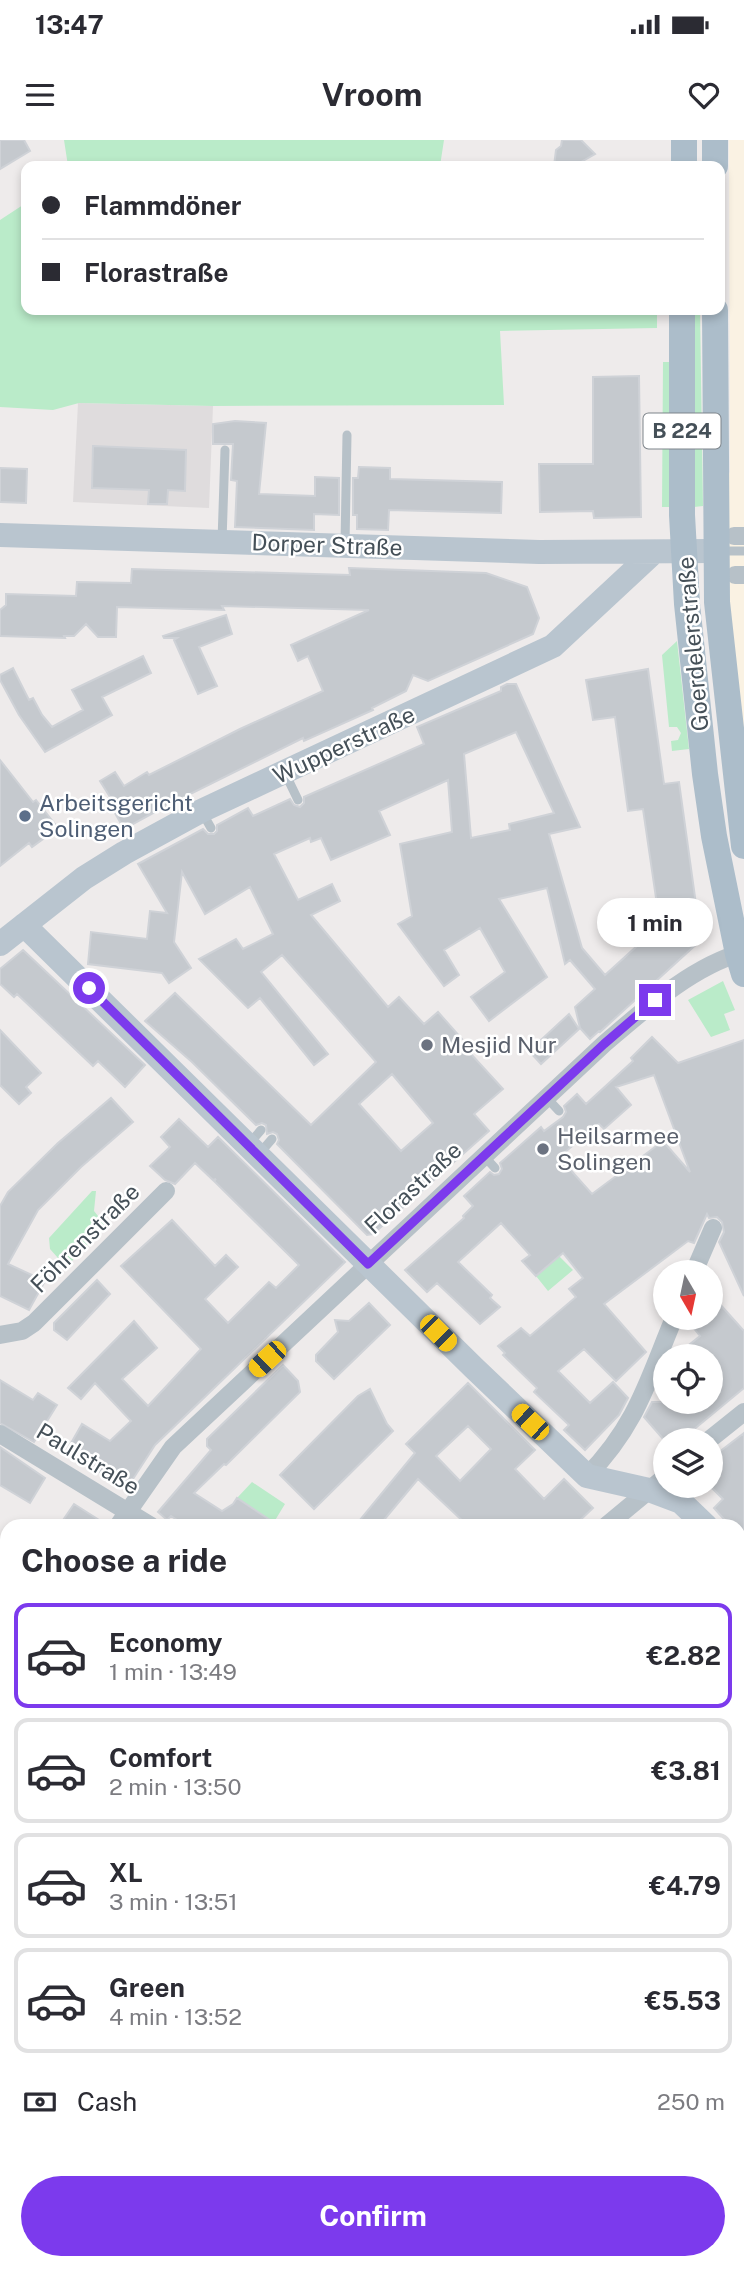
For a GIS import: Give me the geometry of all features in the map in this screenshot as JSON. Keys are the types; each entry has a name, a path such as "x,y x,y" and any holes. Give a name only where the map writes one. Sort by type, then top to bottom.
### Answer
{"main road":[{"path":"684,140 684,161"},
{"path":"715,140 715,161"},
{"name":"Goerdelerstraße","path":"682,315 684,552 687,604 714,836 742,960"},
{"name":"Goerdelerstraße","path":"715,315 734,543 718,618 743,836"}],"street":[{"name":"Dorper Straße","path":"0,535 654,552"},
{"path":"654,552 684,552 734,543"},
{"name":"Wupperstraße","path":"0,944 84,878 114,859 206,819 285,771 391,724 553,646 654,552"},
{"path":"24,925 260,1142 368,1264 469,1372 587,1476 653,1483"},
{"name":"Florastraße","path":"123,1519 173,1447 368,1264 490,1162 553,1104 601,1041 655,1000 719,960 742,960"},
{"name":"Föhrenstraße","path":"0,1335 22,1331 34,1323 166,1191"},
{"path":"699,1260 713,1228"},
{"path":"587,1476 619,1439 634,1416 669,1330"},
{"path":"723,1429 744,1412"},
{"name":"Paulstraße","path":"0,1434 123,1519"},
{"path":"614,1519 653,1486"},
{"path":"676,1498 699,1519"}],"lane":[{"path":"345,546 347,435"},
{"path":"222,542 225,450"},
{"path":"285,771 298,800"}],"shaded area":[{"path":"729,140 744,140 744,775 727,601 723,481 730,472"},
{"path":"78,403 213,406 209,508 73,502"}],"green space":[{"path":"64,140 444,140 441,161 67,161"},
{"path":"21,206 21,315 657,315 657,328 500,331 504,405 213,406 79,403 53,410 0,407 0,220"},
{"path":"693,315 700,315 703,506 694,507"},
{"path":"663,362 671,362 672,507 662,507"},
{"path":"677,641 689,749 672,751 671,741 678,740 681,733 677,727 669,727 662,655"},
{"path":"723,981 735,1010 724,1014 730,1030 711,1037 688,1000"},
{"path":"92,1191 96,1191 94,1211 106,1226 66,1267 50,1249 49,1238"},
{"path":"559,1256 573,1270 548,1291 536,1276"},
{"path":"252,1482 285,1504 276,1519 269,1519 237,1498"}],"building":[{"path":"0,140 24,140 30,151 0,169"},
{"path":"562,140 581,140 595,154 583,161 555,161 556,150 561,146"},
{"path":"639,376 641,517 594,518 593,511 540,512 539,464 593,464 593,377"},
{"path":"235,421 266,423 259,494 315,496 315,477 339,478 339,515 314,514 314,530 235,527 237,481 231,480 233,444 213,444 213,424"},
{"path":"93,446 186,450 185,491 168,490 167,504 148,504 149,490 92,488"},
{"path":"359,467 390,468 390,479 502,482 501,513 389,510 388,530 357,529 357,515 353,515 353,478 358,478"},
{"path":"0,468 27,469 26,503 0,502"},
{"path":"349,568 486,573 527,587 539,618 533,634 428,681 413,675 406,691 372,708 373,710 304,741 303,738 124,829 100,781 115,772 124,786 147,772 149,775 323,691 308,656 298,661 291,645 369,610 222,606 224,610 117,607 116,637 98,637 86,624 74,636 64,636 65,638 0,636 0,610 6,605 6,594 76,596 77,582 131,583 132,569 350,575"},
{"path":"226,615 232,634 199,647 217,686 198,694 174,640 177,638 163,636"},
{"path":"143,656 151,673 102,697 112,715 45,752 19,715 0,680 0,675 13,668 29,700 33,698 52,727 83,710 72,690"},
{"path":"648,669 664,784 679,782 701,940 590,1039 580,1028 575,1007 595,989 570,960 565,964 547,888 499,899 547,977 489,1021 471,997 505,972 480,928 444,950 459,975 444,986 398,924 412,916 400,844 452,832 448,780 379,811 390,835 331,860 321,838 311,842 310,838 274,854 298,900 332,884 340,901 311,915 388,1007 399,997 424,1024 438,1012 462,1039 459,1041 503,1089 474,1114 489,1131 373,1234 367,1235 277,1144 277,1134 267,1134 266,1125 262,1123 256,1125 192,1062 145,1021 175,993 311,1125 376,1062 282,955 261,972 328,1054 314,1065 260,998 248,1008 199,959 236,939 243,949 273,934 250,887 205,914 182,872 174,942 191,968 169,983 162,973 88,964 91,932 147,939 150,911 167,913 138,864 203,829 208,834 214,834 217,825 248,808 253,816 290,799 294,805 300,807 304,803 304,797 424,744 417,727 501,691 501,687 507,684 516,684 580,827 549,834 582,948 605,975 660,925 643,809 628,811 615,717 593,720 586,680","holes":["516,732 554,813 509,824 510,830 471,838 464,754","392,1074 433,1123 401,1151 359,1104"]},
{"name":"Arbeitsgericht Solingen","path":"0,760 33,802 36,800 58,828 32,847 29,843 0,866"},
{"path":"23,950 145,1065 125,1087 98,1061 93,1066 17,994 14,997 0,984 0,969"},
{"path":"569,1014 579,1029 541,1064 529,1051"},
{"path":"0,1030 41,1073 26,1087 31,1093 19,1104 0,1085"},
{"path":"652,1037 678,1063 744,1040 744,1296 719,1242 724,1232 722,1222 717,1217 709,1218 707,1214 694,1243 688,1241 663,1260 653,1260 653,1267 604,1304 646,1352 616,1381 584,1349 558,1371 590,1403 613,1382 628,1398 619,1415 585,1450 564,1430 569,1425 534,1392 537,1388 503,1355 505,1353 498,1346 521,1328 530,1336 576,1297 569,1289 583,1278 563,1253 536,1276 522,1261 530,1255 501,1223 458,1262 492,1295 490,1298 500,1307 480,1324 437,1283 427,1292 405,1270 464,1218 473,1206 464,1196 490,1172 499,1174 502,1169 500,1163 541,1127 544,1131 563,1117 566,1112 564,1106 577,1094 586,1104 633,1061 631,1058","holes":["654,1075 690,1172 663,1141 592,1194 559,1157 599,1124 604,1129 631,1105 616,1087"]},
{"path":"111,1098 133,1122 81,1167 38,1210 8,1264 45,1281 29,1310 0,1296 0,1206 8,1192 58,1143"},
{"path":"179,1119 208,1147 218,1137 345,1262 155,1445 133,1479 118,1483 66,1452 82,1424 110,1441 131,1421 95,1383 81,1399 68,1388 134,1321 157,1348 122,1379 148,1406 201,1349 121,1266 172,1220 215,1266 226,1255 238,1267 205,1299 228,1323 269,1282 276,1288 299,1265 214,1181 216,1179 213,1180 195,1163 175,1184 165,1180 150,1166 170,1147 161,1137"},
{"path":"97,1280 110,1294 67,1340 54,1330 54,1323"},
{"path":"369,1303 390,1325 334,1379 316,1361 316,1355 338,1332 335,1320 349,1321"},
{"path":"723,1308 744,1331 744,1388 723,1405 723,1344 690,1344 700,1336 695,1330 723,1330"},
{"path":"283,1365 298,1381 300,1392 194,1493 222,1511 237,1498 268,1519 176,1519 171,1516 166,1519 158,1512 211,1450 207,1446 207,1439"},
{"path":"0,1380 33,1400 38,1393 57,1405 34,1442 0,1423"},
{"path":"468,1383 535,1450 515,1469 544,1499 564,1479 593,1508 581,1519 461,1519 418,1479 385,1519 361,1519 415,1453 406,1444","holes":["468,1426 491,1449 460,1481 436,1456"]},
{"path":"370,1389 393,1431 314,1509 280,1475 358,1396"},
{"path":"652,1402 653,1414 712,1414 696,1428 654,1428 644,1417"},
{"path":"744,1433 744,1519 724,1519 714,1508 723,1499 723,1449"},
{"path":"0,1447 45,1478 30,1503 0,1485"},
{"path":"74,1504 98,1519 64,1519"}],"place":[{"name":"Arbeitsgericht Solingen","path":"25,816"},
{"name":"Mesjid Nur","path":"427,1045"},
{"name":"Heilsarmee Solingen","path":"543,1149"}],"route":[{"path":"89,988 368,1264 604,1044 655,1000"}]}
